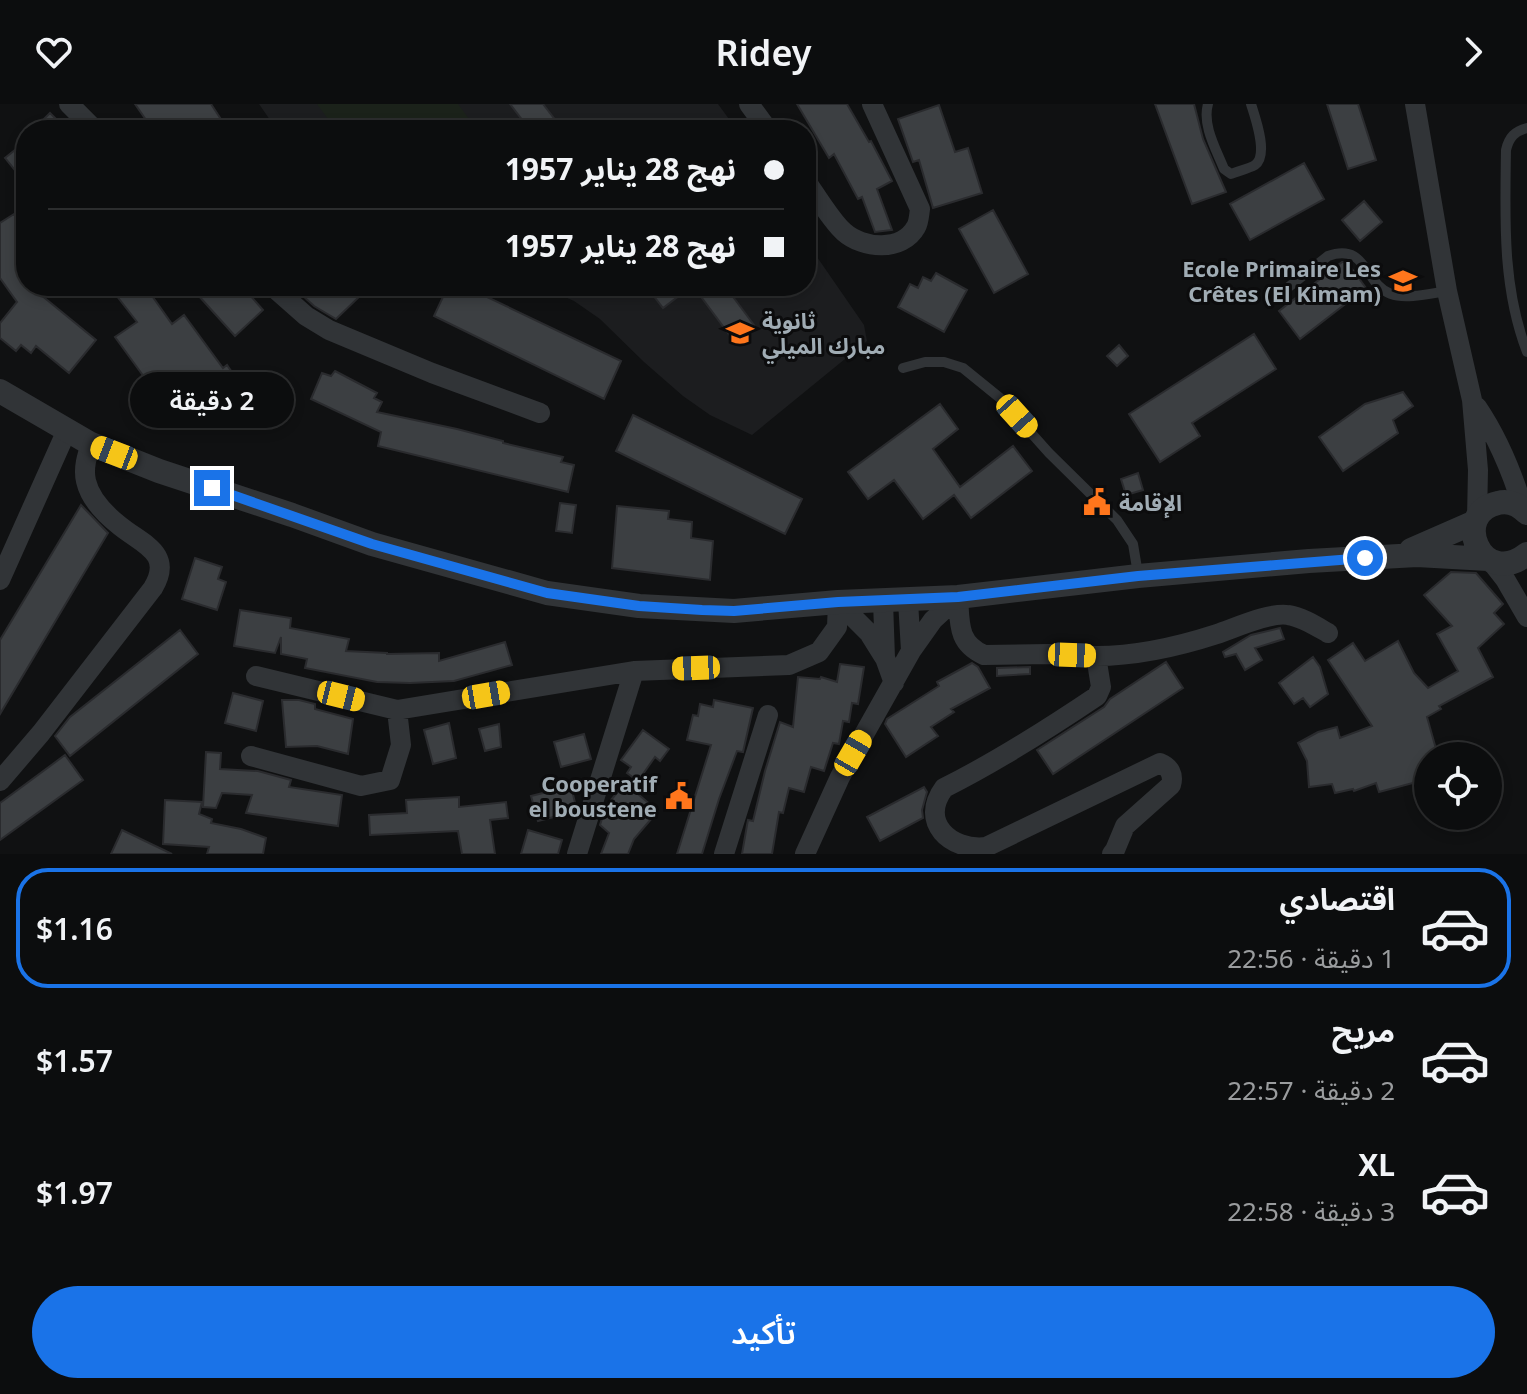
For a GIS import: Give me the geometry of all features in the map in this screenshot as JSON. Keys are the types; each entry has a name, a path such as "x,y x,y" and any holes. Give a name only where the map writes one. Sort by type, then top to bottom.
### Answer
{"street":[{"path":"69,104 85,120"},
{"path":"816,195 843,232 859,242 895,244 909,236 918,225 920,209 872,104"},
{"path":"1415,104 1447,291 1472,400 1478,470 1473,533 1475,543 1505,579 1527,617"},
{"path":"283,296 306,316 329,330 540,413"},
{"path":"0,391 91,444 159,471 372,544 547,593 639,606 734,611 838,602 908,601 1138,576 1393,556 1440,555 1510,563 1527,554"},
{"path":"1472,400 1502,452 1526,511"},
{"path":"0,580 9,538 67,430"},
{"path":"0,781 153,588 160,573 154,550 119,526 97,504 86,482 85,466 91,444"},
{"path":"1393,556 1435,541 1476,520 1489,506 1506,502 1526,511"},
{"path":"1527,554 1527,561"},
{"path":"805,854 840,777 911,651 933,620 958,597"},
{"path":"958,597 963,637 972,648 984,655 1141,654 1287,614 1328,633"},
{"path":"883,601 885,658"},
{"path":"908,601 911,651"},
{"path":"838,602 869,633 885,658 894,683"},
{"path":"256,676 397,710 634,671 789,665 819,652 837,627 838,602"},
{"path":"1096,656 1101,682 1097,696 1032,740 944,788 937,801 935,817 942,831 956,843 965,847 986,847 1163,764 1171,771 1171,785 1125,826 1112,854"},
{"path":"577,854 634,671"},
{"path":"251,756 361,786 390,780 401,745 397,710"},
{"path":"724,854 768,715"}],"lane":[{"path":"1208,104 1206,123 1224,169 1231,174 1255,165 1260,159 1262,148 1251,104"},
{"path":"1527,128 1513,134 1506,150 1505,235 1510,289 1527,352"},
{"path":"1272,300 1328,256 1338,252 1358,258 1377,284 1390,294 1399,296 1447,291"},
{"path":"903,368 925,362 944,362 963,368 1000,398 1049,453 1117,520 1133,544 1138,576"}],"shaded area":[{"path":"259,104 718,104 730,120 270,120"},
{"path":"317,104 458,104 470,120 329,120"},
{"name":"ثانوية مبارك الميلي","path":"816,255 864,325 867,341 752,435 710,415 683,396 600,319 563,296 816,296"}],"building":[{"path":"135,104 211,104 221,120 146,120"},
{"path":"510,104 543,104 555,120 522,120"},
{"path":"797,104 847,104 892,181 877,189 892,230 875,232 862,197 858,199 834,154 829,158 816,136 816,120 806,120"},
{"path":"1155,104 1194,104 1203,139 1226,192 1192,204"},
{"path":"1327,104 1358,104 1376,160 1348,169"},
{"path":"939,105 955,152 968,148 982,193 933,208 919,160 913,162 898,119"},
{"path":"50,113 57,120 43,120"},
{"path":"16,149 16,172 5,158"},
{"path":"1304,163 1324,199 1250,240 1230,204"},
{"path":"1364,201 1382,222 1360,241 1342,220"},
{"path":"993,210 1028,274 994,293 959,229"},
{"path":"14,214 16,217 16,296 42,296 96,340 69,373 36,346 31,353 21,345 16,351 0,338 0,323 17,302 0,278 0,223"},
{"path":"1342,262 1347,262 1366,288 1300,339 1279,311"},
{"path":"936,273 967,290 944,332 898,307 910,284 918,288 923,277 931,281"},
{"path":"117,296 152,296 172,324 184,315 223,368 227,365 238,381 251,372 267,396 246,410 241,403 210,426 186,392 166,407 115,337 137,322"},
{"path":"199,296 251,296 263,310 235,336"},
{"path":"303,296 360,296 336,319"},
{"path":"443,296 485,296 621,361 604,399 434,316"},
{"path":"654,296 679,296 663,308"},
{"path":"700,296 732,296 754,325 734,341"},
{"path":"1254,334 1276,369 1192,423 1200,436 1160,462 1129,414"},
{"path":"1119,345 1128,356 1117,366 1107,356"},
{"path":"335,371 377,393 374,398 382,402 377,412 563,457 561,462 574,465 568,492 378,446 381,432 311,399 322,373 331,376"},
{"path":"1403,392 1413,406 1393,420 1398,433 1343,471 1319,437 1365,404"},
{"path":"940,404 958,429 933,449 960,487 1013,446 1032,471 971,518 954,495 923,519 894,480 868,499 848,472"},
{"path":"633,415 802,499 785,534 616,451"},
{"path":"1138,473 1143,490 1126,495 1121,479"},
{"path":"560,503 576,505 572,533 556,531"},
{"path":"81,505 108,533 0,714 0,640"},
{"path":"617,506 669,511 668,519 692,522 691,538 713,541 710,580 612,568"},
{"path":"195,558 222,567 218,579 226,582 217,610 182,599"},
{"path":"1451,572 1476,573 1503,604 1494,613 1504,624 1478,648 1493,677 1439,706 1441,709 1427,717 1434,742 1414,742 1414,783 1379,792 1376,783 1354,791 1335,793 1332,784 1309,787 1307,761 1298,743 1318,732 1337,727 1340,738 1372,726 1328,660 1353,643 1365,661 1398,641 1414,673 1428,688 1458,671 1437,634 1452,626 1424,595"},
{"path":"240,610 291,618 290,628 349,639 346,651 439,653 439,661 505,642 512,665 454,681 410,683 377,682 305,668 307,659 281,654 281,637 275,653 234,646"},
{"path":"1280,628 1284,639 1255,648 1262,660 1245,670 1236,654 1225,657 1223,652 1251,635"},
{"path":"180,630 198,654 70,756 55,736 70,717"},
{"path":"1313,657 1320,667 1328,694 1310,707 1303,698 1294,704 1279,683"},
{"path":"1166,662 1183,688 1053,774 1037,750"},
{"path":"972,663 978,667 990,688 951,709 954,712 931,727 938,736 906,757 885,724 887,719 939,686 937,682"},
{"path":"840,664 864,667 858,704 852,703 849,722 843,721 839,744 833,743 824,771 811,767 804,792 789,788 783,813 779,812 772,854 742,854 748,820 753,821 780,722 793,727 798,677 821,677 837,682"},
{"path":"1030,667 1030,674 997,676 997,668"},
{"path":"233,693 263,701 256,731 225,723"},
{"path":"282,700 315,704 315,709 353,719 348,754 317,746 286,747"},
{"path":"714,700 753,708 743,752 737,751 702,854 677,854 711,745 687,740 693,715 698,716 700,704 713,707"},
{"path":"449,723 456,758 433,764 424,730"},
{"path":"499,724 501,747 485,751 479,729"},
{"path":"643,730 669,749 660,761 655,757 638,781 627,773 631,767 621,760"},
{"path":"584,734 591,759 561,767 554,742"},
{"path":"206,752 221,753 220,769 258,771 291,780 289,787 342,795 338,826 246,813 252,795 222,793 216,808 203,807"},
{"path":"65,755 83,780 0,840 0,803"},
{"path":"625,783 658,811 634,839 628,854 601,854 609,833 600,825 606,806"},
{"path":"571,786 577,811 538,821 531,796"},
{"path":"924,787 927,792 923,818 880,841 867,817"},
{"path":"459,797 459,807 506,802 508,818 490,820 495,854 462,854 458,831 370,835 369,815 407,813 406,800"},
{"path":"165,800 202,802 199,814 212,819 211,823 266,838 263,854 207,854 209,847 163,844"},
{"path":"122,830 172,854 111,854"},
{"path":"528,830 562,840 558,854 521,854"}],"place":[{"name":"Ecole Primaire Les Crêtes (El Kimam)","path":"1403,281"},
{"name":"ثانوية مبارك الميلي","path":"740,333"},
{"name":"الإقامة","path":"1097,502"},
{"name":"Cooperatif el boustene","path":"679,796"}],"route":[{"path":"212,488 372,544 547,593 639,606 702,610 908,601 1221,568 1365,558"}]}
